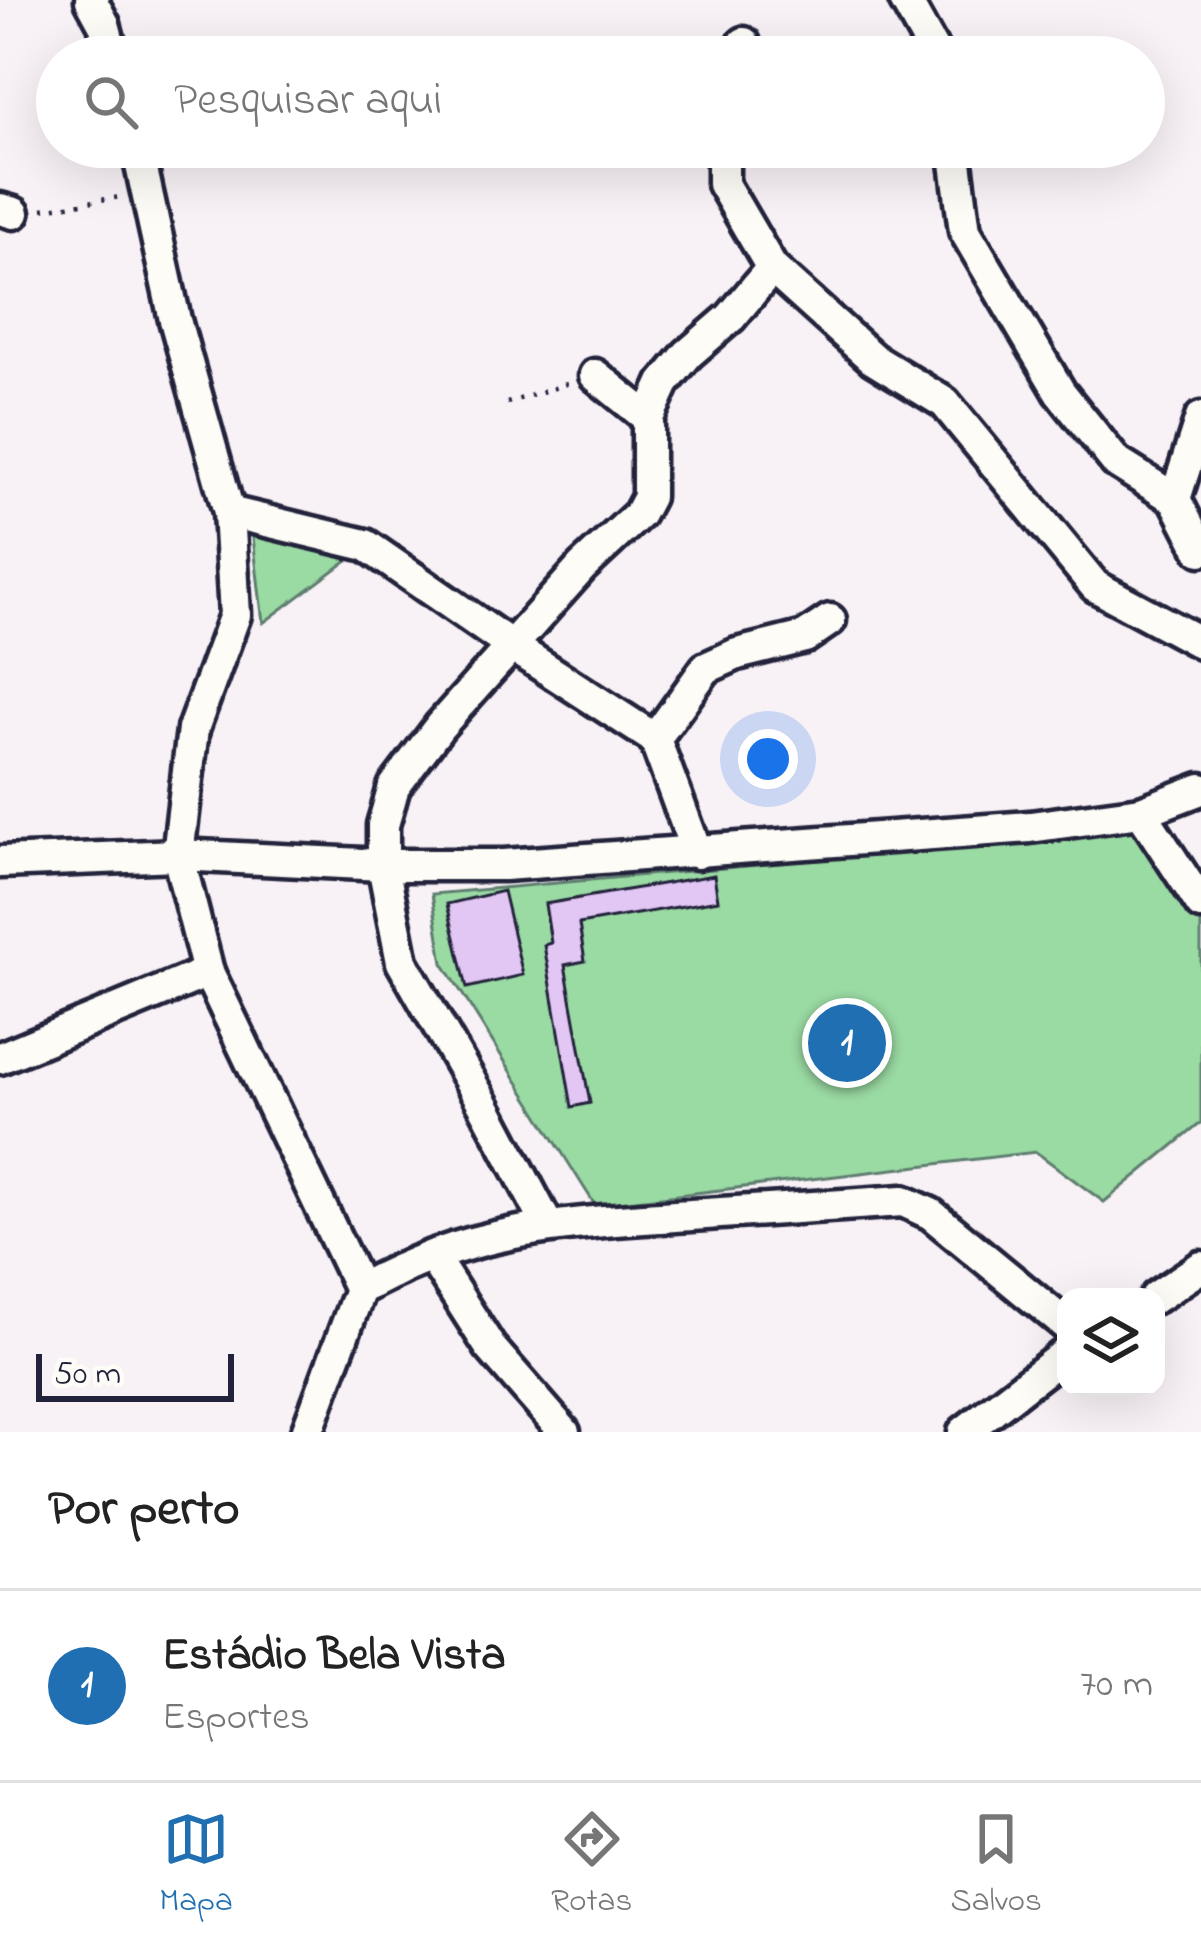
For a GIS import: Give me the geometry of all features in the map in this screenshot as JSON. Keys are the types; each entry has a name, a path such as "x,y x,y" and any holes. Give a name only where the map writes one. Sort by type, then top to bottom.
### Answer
{"street":[{"path":"91,0 107,36"},
{"path":"905,0 925,36"},
{"path":"143,168 175,320 229,512 235,615 193,729 178,855 208,971 360,1289"},
{"path":"723,168 723,184 772,268 873,358 945,404 1095,586 1201,643"},
{"path":"956,168 964,231 1060,392 1117,462 1175,499 1201,550"},
{"path":"547,1224 402,962 383,865 383,825 394,787 440,726 582,567 639,514 648,497 648,418 664,383 688,354 731,317 772,268"},
{"path":"595,375 648,418"},
{"path":"1175,499 1201,418"},
{"path":"229,512 366,545 655,739 697,853"},
{"path":"655,739 706,668 737,654 805,638 830,620"},
{"path":"0,862 178,855 383,865 504,865 1030,827 1142,812 1201,789"},
{"path":"1142,812 1201,904"},
{"path":"0,1058 208,971"},
{"path":"306,1429 360,1289 404,1265 488,1237 547,1224 903,1201 931,1214 1057,1317"},
{"path":"432,1256 490,1347 564,1432"},
{"path":"1165,1291 1201,1267"},
{"path":"964,1432 1057,1360"}],"path":[{"path":"7,211 150,192"},
{"path":"507,403 595,375"}],"green space":[{"path":"252,529 356,554 263,623"},
{"path":"1114,825 1141,827 1201,913 1201,1123 1104,1202 1036,1152 595,1205 443,963 432,894 1050,839"}],"building":[{"path":"714,875 718,900 579,924 585,961 565,965 590,1103 572,1107 544,945 551,943 545,904"},
{"path":"503,891 523,975 467,988 447,904"}],"place":[{"name":"Estádio Bela Vista","path":"847,1043"}]}
